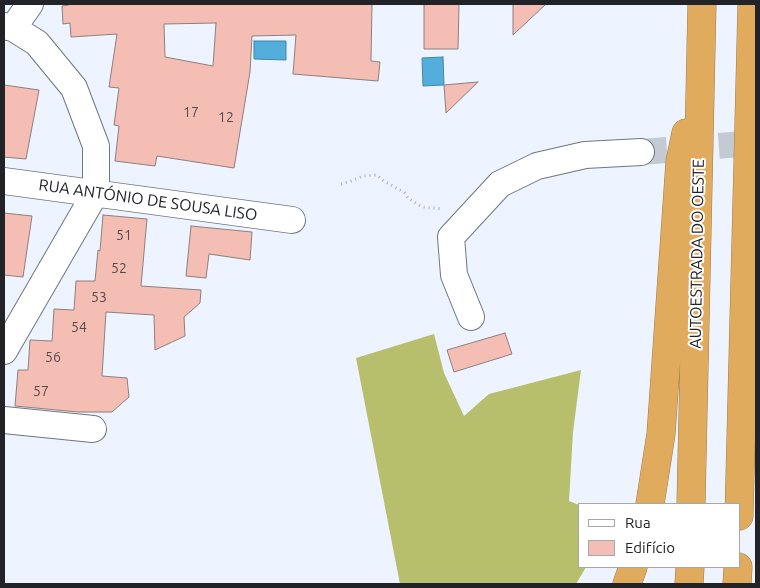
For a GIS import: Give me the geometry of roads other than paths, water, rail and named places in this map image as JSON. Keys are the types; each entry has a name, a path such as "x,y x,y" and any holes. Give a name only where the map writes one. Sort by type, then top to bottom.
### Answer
{"highway":[{"name":"AUTOESTRADA DO OESTE","path":"691,503 702,4"},
{"path":"739,503 752,4"},
{"path":"650,503 661,434 680,162 701,61"},
{"path":"627,584 633,568"},
{"path":"689,584 690,568"},
{"path":"737,584 738,568"}],"street":[{"path":"4,351 96,192 96,146 74,88 37,43 8,27 30,4"},
{"path":"471,317 454,275 451,237 500,184 537,166 585,156 641,152"},
{"name":"RUA ANTÓNIO DE SOUSA LISO","path":"4,181 292,220"},
{"path":"4,420 93,429"}],"water":[{"path":"254,41 286,41 286,60 254,59"},
{"path":"443,57 444,85 423,86 422,58"}],"tunnel":[{"path":"641,152 756,143"}]}
